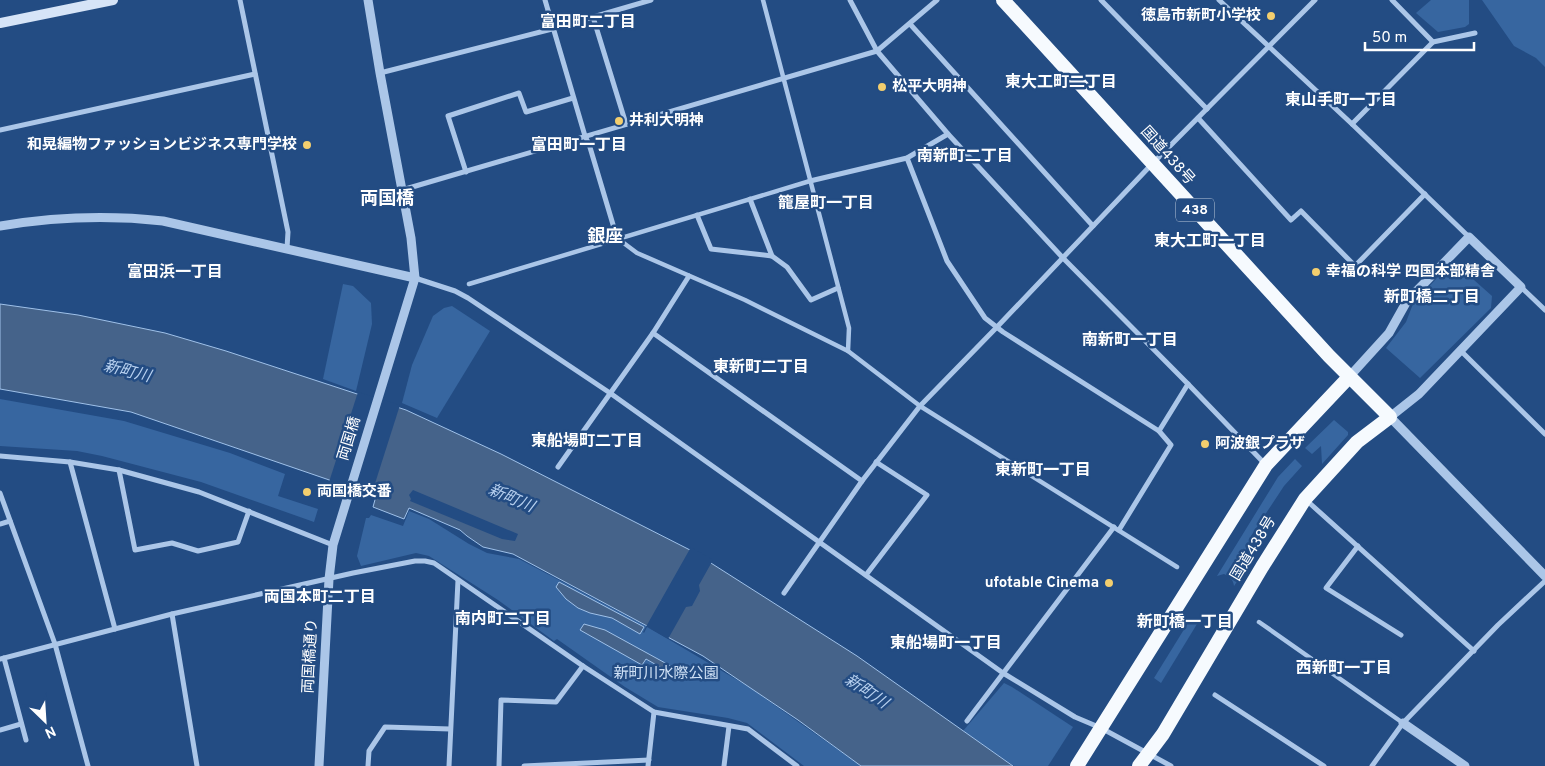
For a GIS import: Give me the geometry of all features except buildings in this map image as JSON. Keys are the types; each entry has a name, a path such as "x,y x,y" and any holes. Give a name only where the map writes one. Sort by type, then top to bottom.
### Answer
{"highway":[{"name":"国道438号","path":"1003,0 1349,377 1390,417 1357,442 1305,499 1262,567 1164,734 1139,766"},
{"path":"1077,766 1266,466 1349,377"}],"main road":[{"path":"0,23 113,0"}],"street":[{"path":"240,0 288,232 287,248"},
{"path":"368,0 411,238 415,278"},
{"path":"545,0 552,29 585,136 590,144 617,238 637,253 745,300 848,352 920,406 1177,567"},
{"path":"380,73 552,29 651,0"},
{"path":"764,0 849,328 848,352"},
{"path":"850,0 877,51 948,134 1063,258 1266,466"},
{"path":"402,190 877,51 937,0"},
{"path":"1101,0 1207,109"},
{"path":"1219,0 1352,124 1545,310"},
{"path":"784,593 819,540 920,406 1152,164 1315,0"},
{"path":"1392,0 1433,42"},
{"path":"594,17 626,124"},
{"path":"910,24 1093,226"},
{"path":"1352,124 1433,42 1476,32"},
{"path":"0,130 255,74"},
{"path":"466,172 448,116 520,93 526,112 573,98"},
{"path":"1198,118 1292,220 1300,211 1354,266 1425,194"},
{"path":"469,284 810,181 907,158 948,134"},
{"path":"907,158 947,261 985,318 1159,431 1171,445 1117,529 967,721"},
{"path":"750,199 772,256"},
{"path":"697,215 711,249 772,256 787,267 811,300 838,288"},
{"path":"0,226 27,221 78,218 140,219 189,226 415,278 455,292 468,298 610,393 819,540 1003,674 1075,716 1171,766"},
{"path":"1349,377 1389,333 1407,301 1469,237"},
{"path":"558,467 653,333 689,276"},
{"name":"両国橋","path":"349,490 415,278"},
{"path":"1521,287 1419,394 1390,417 1545,576"},
{"path":"653,333 862,481"},
{"path":"1460,350 1545,434"},
{"path":"1159,431 1188,384"},
{"path":"0,456 70,462 119,470 199,492 333,545"},
{"path":"70,462 115,629"},
{"path":"866,575 927,495 876,462"},
{"path":"119,470 135,550 172,543 198,551 238,542 249,511"},
{"name":"両国橋通り","path":"319,766 329,579 333,545 349,490"},
{"path":"0,493 54,644 88,766"},
{"path":"1305,499 1474,650"},
{"path":"0,524 10,521"},
{"path":"1358,546 1326,588 1402,635"},
{"path":"26,740 2,658 172,614 381,567 425,561 434,563 583,666 654,712 748,729 797,766"},
{"path":"449,766 458,580"},
{"path":"1372,766 1403,723 1545,581"},
{"path":"172,614 198,766"},
{"path":"1259,622 1465,766"},
{"path":"499,766 501,700 556,702 583,666"},
{"path":"1215,695 1324,766"},
{"path":"524,766 649,763 654,712"},
{"path":"0,730 21,724"},
{"path":"724,766 729,726"},
{"path":"368,766 369,751 385,727 450,730"}],"green space":[{"path":"1431,0 1469,0 1469,24 1465,27 1438,32 1416,13"},
{"path":"1482,0 1545,0 1545,67 1536,58 1514,46"},
{"path":"1456,264 1492,296 1491,308 1420,378 1386,348 1406,322 1413,304 1447,267"},
{"path":"343,284 353,286 371,303 372,324 356,391 323,379"},
{"path":"452,306 490,331 437,418 402,403 412,365 433,316 444,308"},
{"path":"0,399 124,421 230,453 285,474 278,496 318,509 314,522 201,482 102,456 77,451 0,446"},
{"path":"1334,420 1348,432 1348,435 1322,464 1321,446 1312,454 1305,448"},
{"path":"1295,459 1302,466 1284,486 1251,536 1246,547 1247,567 1234,586 1228,576 1224,574 1217,576 1278,477"},
{"name":"新町川水際公園","path":"409,511 429,519 487,553 519,559 646,626 749,687 861,766 804,766 747,723 728,718 658,707 625,687 557,639 554,641 498,600 429,556 416,553 361,566 357,556 366,518 369,518 371,515 403,526"},
{"path":"1193,621 1197,624 1161,683 1154,678 1188,623"},
{"path":"1004,683 1073,727 1048,766 1014,766 963,731"}],"water":[{"name":"新町川","path":"0,304 78,315 165,333 406,410 501,454 692,551 857,656 1013,766 861,766 798,720 703,656 513,554 483,547 460,530 409,508 404,519 373,507 376,496 131,412 0,389"},
{"path":"559,582 644,627 640,634 612,618 578,608 566,599 556,587"},
{"path":"584,624 605,630 678,670 674,675 646,659 642,665 580,630"}],"pier":[{"path":"358,392 400,405 371,496 329,482"},
{"path":"413,490 518,534 515,541 502,539 410,501 409,495"},
{"path":"691,547 713,560 699,585 700,591 692,606 686,607 668,639 647,627 644,633 643,632"}],"place":[{"name":"徳島市新町小学校","path":"1271,16"},
{"name":"松平大明神","path":"882,87"},
{"name":"井利大明神","path":"619,121"},
{"name":"和晃編物ファッションビジネス専門学校","path":"307,145"},
{"name":"幸福の科学 四国本部精舎","path":"1316,272"},
{"name":"阿波銀プラザ","path":"1205,444"},
{"name":"両国橋交番","path":"307,492"},
{"name":"ufotable Cinema","path":"1109,583"}],"district":[{"name":"富田町二丁目","path":"588,23"},
{"name":"東大工町二丁目","path":"1061,83"},
{"name":"東山手町一丁目","path":"1341,101"},
{"name":"富田町一丁目","path":"579,146"},
{"name":"南新町二丁目","path":"965,157"},
{"name":"両国橋","path":"387,199"},
{"name":"籠屋町一丁目","path":"826,204"},
{"name":"銀座","path":"605,237"},
{"name":"東大工町一丁目","path":"1210,242"},
{"name":"富田浜一丁目","path":"175,273"},
{"name":"新町橋二丁目","path":"1432,298"},
{"name":"南新町一丁目","path":"1130,341"},
{"name":"東新町二丁目","path":"761,368"},
{"name":"東船場町二丁目","path":"587,442"},
{"name":"東新町一丁目","path":"1043,471"},
{"name":"両国本町二丁目","path":"320,598"},
{"name":"南内町二丁目","path":"503,620"},
{"name":"新町橋一丁目","path":"1185,623"},
{"name":"東船場町一丁目","path":"946,644"},
{"name":"西新町一丁目","path":"1344,669"}]}
